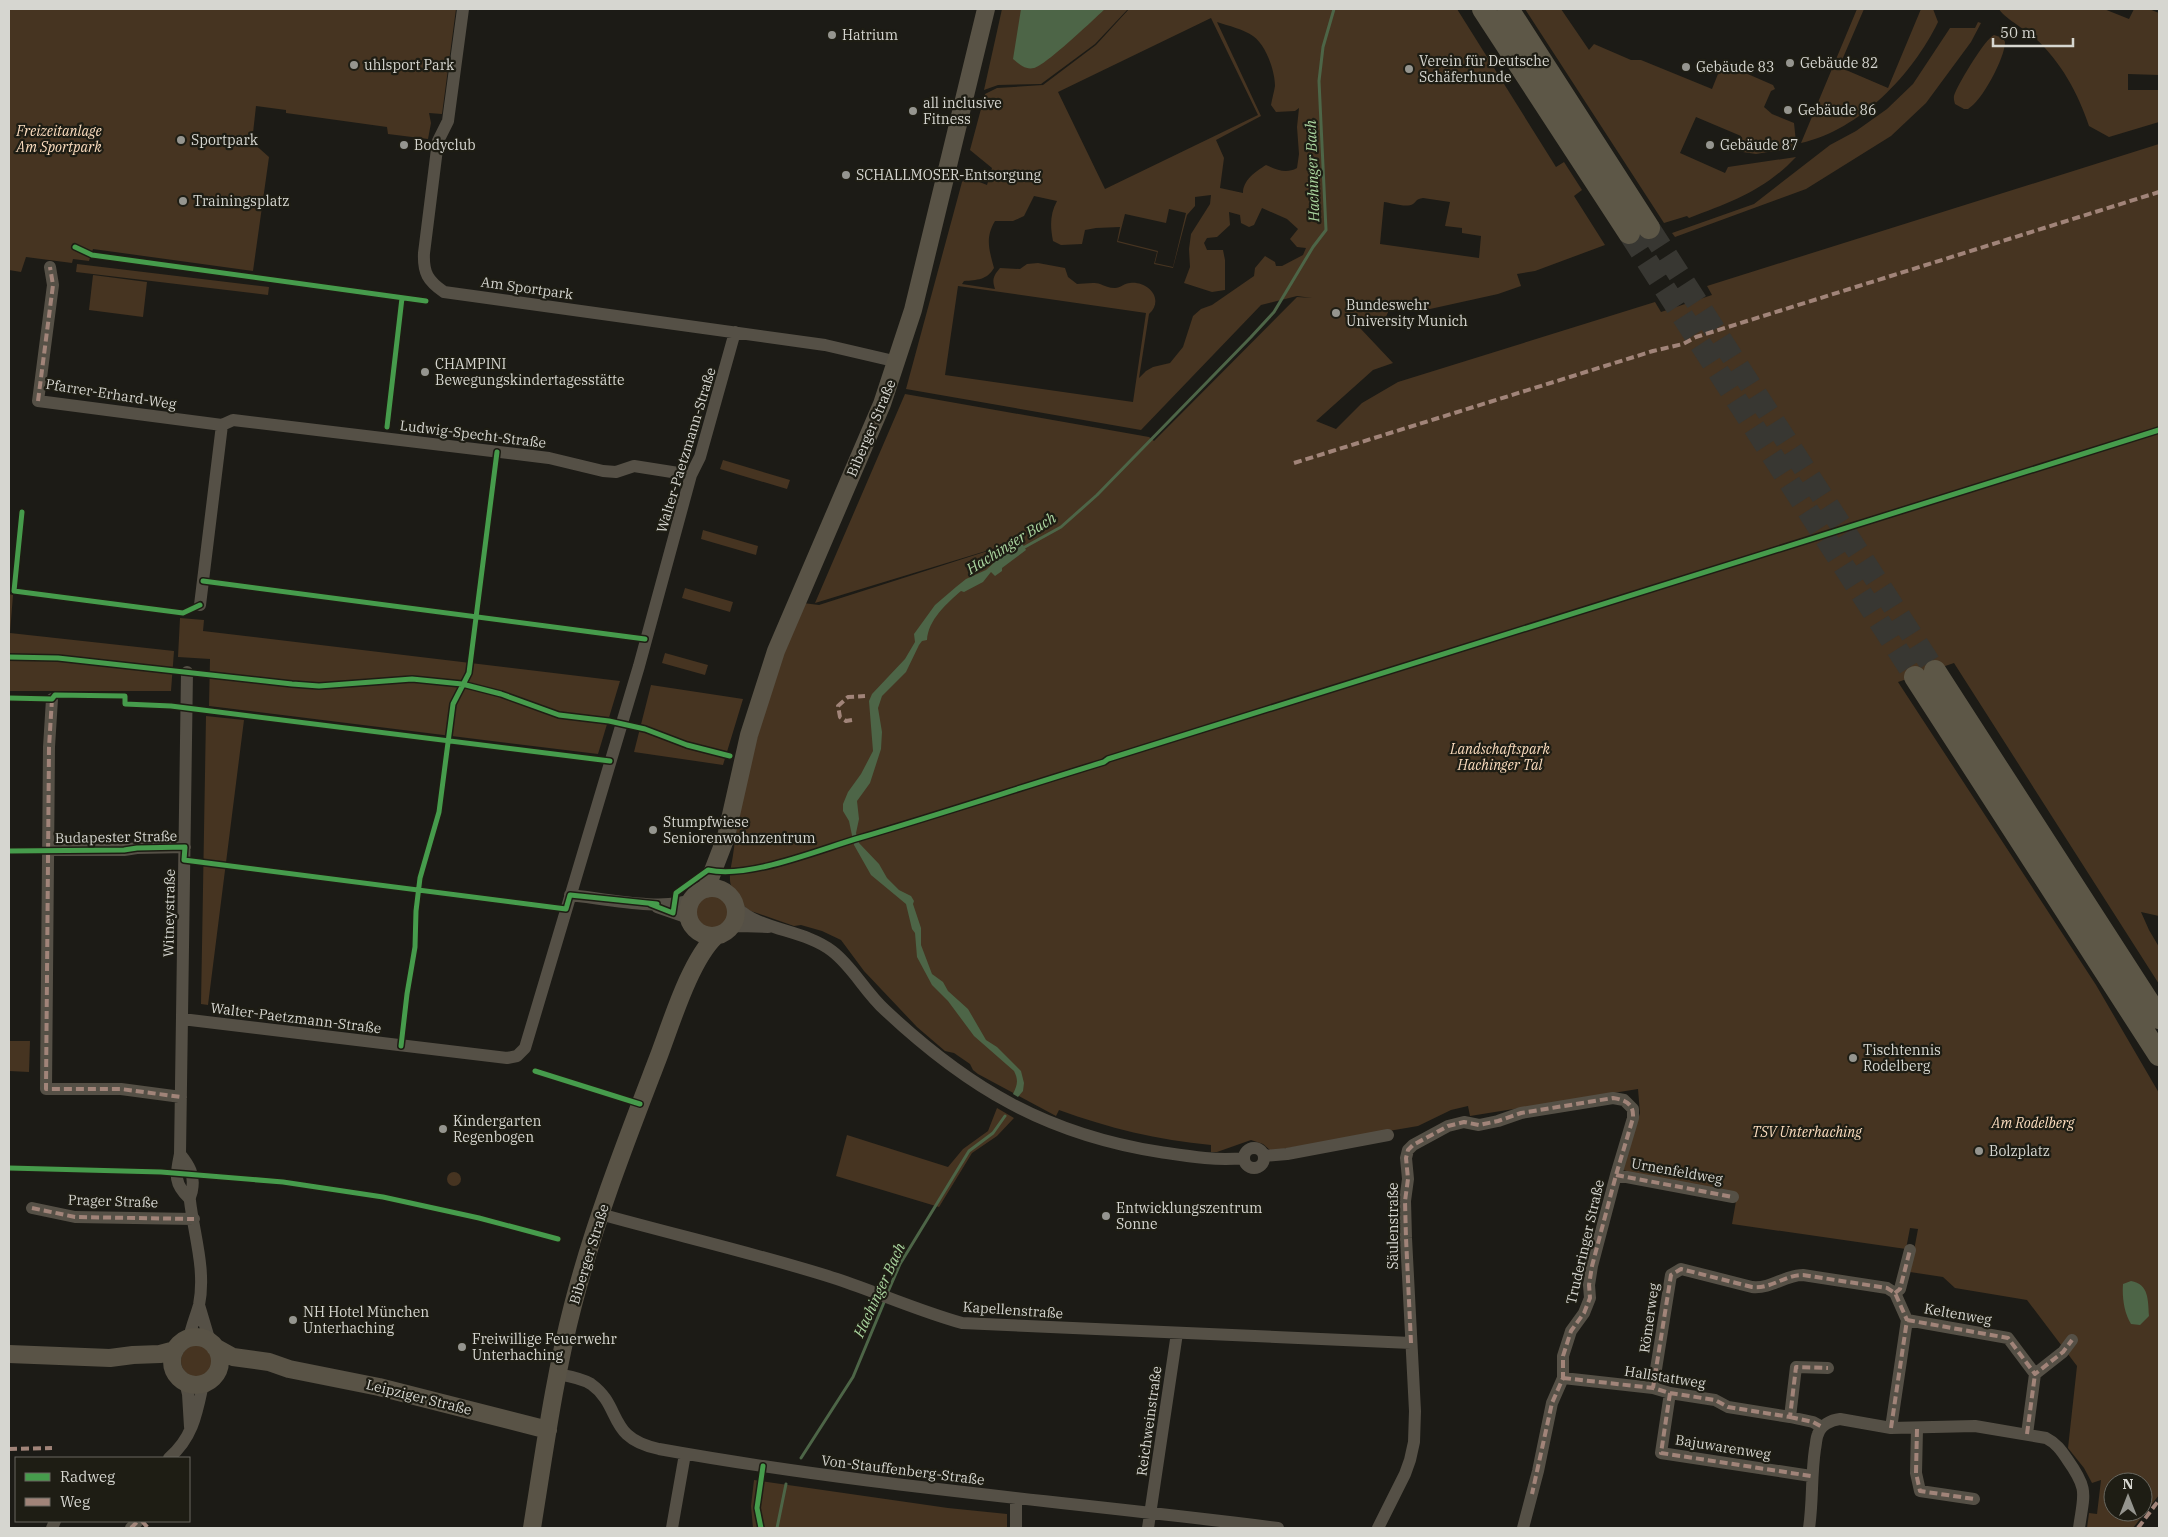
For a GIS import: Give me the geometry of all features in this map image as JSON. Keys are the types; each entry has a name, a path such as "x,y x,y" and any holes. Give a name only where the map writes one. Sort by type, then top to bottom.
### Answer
{"highway":[{"path":"1483,9 1639,230 1508,9"},
{"path":"2159,1018 1925,674 2159,1055"}],"main road":[{"name":"Biberger Straße","path":"731,900 724,873 726,837 749,735 776,651 882,404 898,362 949,167 986,9"},
{"name":"Biberger Straße","path":"699,894 726,837"},
{"path":"713,888 731,900 736,914 723,932 700,933 692,925 689,906 699,894 713,888"},
{"name":"Biberger Straße","path":"532,1528 557,1374 573,1303 600,1214 683,990 695,938 692,925"},
{"name":"Biberger Straße","path":"683,990 709,943 723,932"},
{"path":"110,1358 133,1364 160,1366 191,1385 210,1379 220,1360 213,1344 203,1338 189,1338 183,1341 175,1350 172,1364 179,1376"},
{"name":"Leipziger Straße","path":"213,1344 233,1357 269,1362 289,1369 379,1387 548,1430"},
{"path":"9,1354 110,1358 160,1354 175,1350"},
{"name":"Leipziger Straße","path":"210,1379 232,1370 268,1371 289,1369"}],"street":[{"name":"Am Sportpark","path":"463,9 448,121 438,141 424,253 423,267 432,284 444,292 825,345 898,362"},
{"name":"Pfarrer-Erhard-Weg","path":"50,267 53,285 38,401 222,425"},
{"name":"Walter-Paetzmann-Straße","path":"182,1019 479,1055 518,1056 525,1048 639,666 691,475 702,450 736,332"},
{"name":"Ludwig-Specht-Straße","path":"222,425 233,420 549,458 603,471 616,472 634,466 691,475"},
{"path":"200,605 222,425"},
{"name":"Witneystraße","path":"187,672 180,1154 189,1165 192,1174 193,1189 189,1198 194,1219 200,1273 198,1305 189,1338"},
{"name":"Budapester Straße","path":"52,698 49,747 46,1089 121,1089 181,1097"},
{"name":"Budapester Straße","path":"48,850 124,850 185,847"},
{"path":"570,895 650,904 684,903 699,894"},
{"path":"731,900 742,912 831,950 883,1009 933,1052 958,1071 1019,1109 1055,1124 1107,1142 1226,1160 1243,1158 1248,1148 1253,1147 1258,1148 1264,1156 1388,1135"},
{"path":"650,904 683,916 692,925"},
{"path":"723,932 739,926 777,928"},
{"name":"Säulenstraße","path":"1378,1528 1405,1474 1414,1442 1415,1412 1406,1238 1408,1179 1406,1158 1408,1150 1413,1145 1448,1126 1464,1122 1478,1125 1498,1121 1520,1113 1613,1098 1624,1100 1630,1105"},
{"name":"Truderinger Straße","path":"1523,1528 1538,1471 1552,1403 1563,1378 1563,1356 1571,1331 1584,1313 1590,1298 1590,1274 1633,1118 1634,1109 1630,1105"},
{"name":"Urnenfeldweg","path":"1616,1175 1733,1197"},
{"name":"Prager Straße","path":"32,1208 75,1217 194,1219"},
{"name":"Kapellenstraße","path":"600,1214 820,1274 887,1296 933,1315 962,1323 1411,1343"},
{"path":"1907,1320 1895,1293 1900,1289 1910,1250"},
{"name":"Römerweg","path":"1653,1388 1671,1275 1681,1269 1752,1287 1763,1288 1796,1276 1803,1276 1887,1288 1895,1293"},
{"name":"Witneystraße","path":"198,1305 213,1344"},
{"name":"Keltenweg","path":"1891,1428 1907,1320 2008,1338 2034,1374"},
{"name":"Reichweinstraße","path":"1148,1528 1177,1333"},
{"path":"2027,1434 2034,1374 2063,1352 2072,1340"},
{"path":"1790,1417 1796,1367 1828,1368"},
{"name":"Von-Stauffenberg-Straße","path":"557,1374 578,1378 595,1387 605,1399 618,1424 635,1442 647,1447 813,1473 1016,1499 1278,1528"},
{"path":"171,1457 188,1436 190,1426 188,1394 179,1376"},
{"name":"Hallstattweg","path":"1563,1378 1653,1388 1670,1393 1715,1400 1728,1407 1813,1422 1822,1427"},
{"path":"190,1426 210,1379"},
{"name":"Bajuwarenweg","path":"1670,1393 1661,1453 1811,1476"},
{"path":"1809,1528 1811,1476 1818,1433 1822,1427 1832,1420 1840,1419 1891,1428 1917,1429 1975,1426 2046,1438 2054,1442 2082,1480 2084,1496 2079,1528"},
{"path":"1917,1429 1916,1473 1920,1491 1974,1500"},
{"path":"672,1528 684,1454"},
{"path":"1016,1499 1016,1528"}],"green space":[{"name":"Sportpark","path":"9,9 456,9 442,114 429,113 431,123 428,139 388,134 387,127 286,113 286,110 256,106 252,142 269,157 253,271 93,249 89,261 73,259 72,263 26,257 21,272 9,270"},
{"path":"1002,9 1128,9 1095,44 1041,84 998,85 984,90"},
{"name":"Landschaftspark Hachinger Tal","path":"1129,9 1457,9 1556,167 1564,162 1582,190 1574,196 1605,245 1535,271 1517,274 1521,286 1498,294 1430,309 1391,305 1383,324 1360,328 1393,363 1373,370 1316,421 1336,429 1362,403 1398,382 1655,302 1661,312 1712,295 1707,286 2159,144 2159,916 2141,912 2159,947 2159,984 1954,663 1898,682 2096,985 2159,1093 2159,1495 2153,1503 2153,1472 2103,1472 2103,1522 2138,1522 2133,1528 2087,1528 2089,1513 2097,1514 2101,1480 2092,1483 2084,1468 2068,1448 2077,1366 2027,1300 1955,1288 1943,1277 1910,1272 1918,1229 1910,1228 1906,1249 1732,1224 1736,1201 1623,1170 1640,1113 1638,1089 1470,1116 1468,1106 1451,1110 1418,1126 1271,1151 1263,1144 1251,1140 1217,1152 1211,1152 1211,1145 1172,1140 1134,1132 1059,1110 1056,1116 978,1074 970,1064 954,1053 945,1051 917,1027 864,971 841,940 822,931 801,925 794,926 748,910 738,899 730,882 730,874 744,791 770,695 803,603 819,605 1022,540 815,603 905,394 1149,437 1154,441 1297,297 1312,298 1297,296 1261,305 1141,430 906,389 962,182 967,177 987,185 992,168 970,150 985,94 997,88 1043,85 1096,45","holes":["1211,18 1258,115 1105,189 1058,92","1217,22 1253,36 1266,52 1275,86 1271,105 1276,112 1295,111 1299,108 1297,127 1299,154 1297,168 1285,171 1266,165 1247,180 1243,193 1220,188 1224,158 1216,140 1261,116","1211,195 1210,204 1191,234 1189,249 1190,267 1184,283 1212,292 1225,290 1223,250 1207,250 1204,243 1207,238 1217,237 1230,225 1229,212 1240,215 1241,223 1249,227 1254,225 1262,208 1287,219 1298,229 1290,239 1297,247 1306,248 1303,255 1282,266 1276,266 1275,262 1265,256 1255,268 1254,276 1193,316 1183,347 1170,363 1153,367 1139,378 1149,314 1154,308 1155,303 1155,297 1152,292 1143,285 1130,283 1115,288 1098,283 1077,284 1068,277 1065,268 1038,263 1027,264 1020,269 1000,268 994,278 995,289 962,284 964,281 981,279 991,272 994,268 989,249 989,238 995,221 1013,221 1024,216 1034,196 1057,201 1051,220 1053,241 1061,245 1082,244 1085,230 1120,227 1117,242 1157,252 1154,264 1173,268 1187,215 1195,206 1195,197","1423,198 1450,202 1445,226 1462,228 1462,233 1481,236 1479,258 1380,244 1384,202 1407,206","1169,209 1186,213 1173,267 1155,263 1158,251 1118,241 1125,214 1166,223","958,286 1146,313 1133,402 945,375"]},
{"path":"1525,9 1561,9 1589,50 1594,44 1631,60 1641,60 1712,89 1720,69 1727,65 1773,85 1775,89 1771,91 1764,107 1772,114 1794,123 1796,142 1793,148 1756,154 1736,151 1741,136 1696,117 1680,153 1725,173 1728,167 1796,157 1772,179 1746,194 1689,218 1687,216 1664,223"},
{"path":"1857,9 1864,9 1839,67 1888,88 1921,9 1933,9 1938,22 1927,42 1899,80 1864,113 1844,126 1823,136 1801,143"},
{"path":"1999,9 2104,9 2129,19 2134,9 2149,9 2159,13 2159,75 2128,74 2128,90 2159,90 2159,122 2109,137 2089,126 2074,90 2053,57 2035,38"},
{"path":"1978,22 1981,23 1971,42 1926,103 1891,136 1806,189 1675,237 1672,233 1754,204 1830,145 1856,131 1887,109 1913,84 1950,28 1975,28"},
{"path":"1994,35 2003,38 2005,42 1997,68 1980,97 1968,109 1964,109 1955,104 1954,94 1979,52"},
{"path":"77,264 269,287 268,295 76,272"},
{"path":"93,275 147,282 143,317 89,310"},
{"path":"723,460 790,480 787,489 720,469"},
{"path":"703,530 758,546 756,555 701,539"},
{"path":"685,588 733,602 730,612 682,598"},
{"path":"9,594 13,595 10,633 174,651 171,691 9,691"},
{"path":"180,618 204,620 203,631 620,681 598,754 209,706 210,659 178,657"},
{"path":"665,653 708,665 705,675 662,663"},
{"path":"651,685 743,699 723,765 634,752"},
{"path":"206,716 244,720 208,1005 201,1004"},
{"path":"713,894 720,895 725,899 729,904 729,918 725,923 720,927 713,928 706,927 701,923 697,918 696,911 697,904 701,899 706,895"},
{"path":"9,1041 30,1041 29,1072 9,1071"},
{"path":"997,1108 1014,1118 997,1136 972,1153 939,1207 836,1176 847,1135 948,1167 963,1149 988,1131"},
{"path":"451,1172 457,1172 461,1179 457,1186 451,1186 447,1182 447,1176"},
{"path":"197,1345 203,1346 208,1350 212,1355 212,1367 208,1372 203,1376 197,1377 191,1376 186,1372 182,1367 181,1361 182,1355 186,1350 191,1346"},
{"path":"754,1480 948,1508 1007,1514 1007,1528 753,1528 751,1506"}],"shaded area":[{"path":"1021,9 1105,9 1048,59 1034,68 1028,68 1013,59"},
{"path":"1022,543 1026,550 1002,568 1002,571 995,576 991,572 983,582 964,592 961,591 944,607 931,626 927,640 922,641 919,645 906,672 882,696 878,708 882,732 881,749 870,783 857,801 859,819 856,833 859,843 879,864 887,878 899,890 911,896 914,901 913,904 921,928 921,945 932,974 943,982 948,991 968,1009 986,1040 997,1047 1021,1071 1024,1083 1023,1091 1018,1097 1013,1094 1017,1083 1014,1071 974,1036 948,1001 932,985 917,957 915,933 912,929 906,904 871,875 854,845 849,821 843,811 843,804 848,792 861,774 873,751 869,701 872,694 905,659 915,642 914,634 935,605 966,579 986,570 999,558"},
{"path":"2131,1281 2141,1285 2148,1299 2149,1316 2140,1325 2131,1324 2124,1305 2123,1284"}],"waterway":[{"name":"Hachinger Bach","path":"1023,548 1061,527 1097,495 1251,337 1274,312 1313,247 1326,230 1319,81 1323,47 1334,9"},
{"name":"Hachinger Bach","path":"887,1294 900,1264 969,1151 993,1133 1005,1116"},
{"name":"Hachinger Bach","path":"801,1458 853,1377 885,1300"},
{"name":"Hachinger Bach","path":"777,1528 786,1484"}],"tunnel":[{"path":"1649,228 1935,671"},
{"path":"1629,233 1915,677"}],"marked path":[{"path":"1294,463 1653,351 1683,344 1696,337 2159,192"},
{"path":"38,401 53,285 50,267"},
{"path":"852,720 846,721 840,717 838,706 848,697 865,696"},
{"path":"52,699 49,747 46,1089 121,1089 181,1097"},
{"path":"1411,1343 1405,1201 1408,1179 1406,1158 1408,1150 1413,1145 1448,1126 1464,1122 1479,1125 1521,1113 1613,1098 1622,1100 1631,1106 1633,1118 1592,1266 1589,1285 1590,1298 1584,1313 1571,1331 1563,1356 1563,1378 1552,1403 1532,1494"},
{"path":"1616,1175 1733,1197"},
{"path":"32,1208 75,1217 194,1219"},
{"path":"1895,1293 1900,1289 1910,1250"},
{"path":"1653,1388 1671,1275 1681,1269 1752,1287 1766,1286 1790,1277 1803,1275 1887,1288 1895,1293 1907,1320"},
{"path":"1907,1320 2008,1338 2035,1374 2063,1352 2072,1340"},
{"path":"1891,1428 1907,1320"},
{"path":"1563,1378 1653,1388 1670,1393 1715,1400 1728,1407 1790,1417 1796,1367 1828,1368"},
{"path":"2027,1434 2035,1374"},
{"path":"1670,1393 1661,1453 1811,1476"},
{"path":"1790,1417 1813,1422 1822,1427"},
{"path":"1917,1429 1916,1473 1920,1491 1974,1499"},
{"path":"9,1449 52,1448"},
{"path":"2138,1528 2159,1500"},
{"path":"131,1528 137,1522"},
{"path":"143,1522 148,1528"}],"cycle path":[{"path":"75,247 92,255 426,301"},
{"path":"387,427 402,298"},
{"path":"650,904 673,913 676,893 708,870 725,872 743,870 763,867 804,856 2159,430"},
{"path":"401,1046 415,947 416,911 420,878 439,812 453,704 469,673 497,452"},
{"path":"22,512 14,591 183,613 200,605"},
{"path":"203,581 645,639"},
{"path":"9,657 58,658 319,686 412,679 462,684 501,694 559,715 609,721 645,729 687,745 730,756"},
{"path":"9,698 52,699 55,695 125,696 125,704 171,706 610,761"},
{"path":"9,851 124,850 185,847 184,860 566,909 570,895 657,904"},
{"path":"535,1071 640,1104"},
{"path":"9,1168 161,1172 283,1182 383,1197 479,1218 558,1239"},
{"path":"761,1528 757,1508 763,1466"}],"place":[{"name":"Hatrium","path":"832,35"},
{"name":"Gebäude 82","path":"1790,63"},
{"name":"uhlsport Park","path":"354,65"},
{"name":"Gebäude 83","path":"1686,67"},
{"name":"Verein für Deutsche Schäferhunde","path":"1409,69"},
{"name":"Gebäude 86","path":"1788,110"},
{"name":"all inclusive Fitness","path":"913,111"},
{"name":"Sportpark","path":"181,140"},
{"name":"Bodyclub","path":"404,145"},
{"name":"Gebäude 87","path":"1710,145"},
{"name":"SCHALLMOSER-Entsorgung","path":"846,175"},
{"name":"Trainingsplatz","path":"183,201"},
{"name":"Bundeswehr University Munich","path":"1336,313"},
{"name":"CHAMPINI Bewegungskindertagesstätte","path":"425,372"},
{"name":"Stumpfwiese Seniorenwohnzentrum","path":"653,830"},
{"name":"Tischtennis Rodelberg","path":"1853,1058"},
{"name":"Kindergarten Regenbogen","path":"443,1129"},
{"name":"Bolzplatz","path":"1979,1151"},
{"name":"Entwicklungszentrum Sonne","path":"1106,1216"},
{"name":"NH Hotel München Unterhaching","path":"293,1320"},
{"name":"Freiwillige Feuerwehr Unterhaching","path":"462,1347"}],"park label":[{"name":"Freizeitanlage Am Sportpark","path":"59,140"},
{"name":"Am Rodelberg","path":"2033,1123"},
{"name":"TSV Unterhaching","path":"1807,1132"}]}
